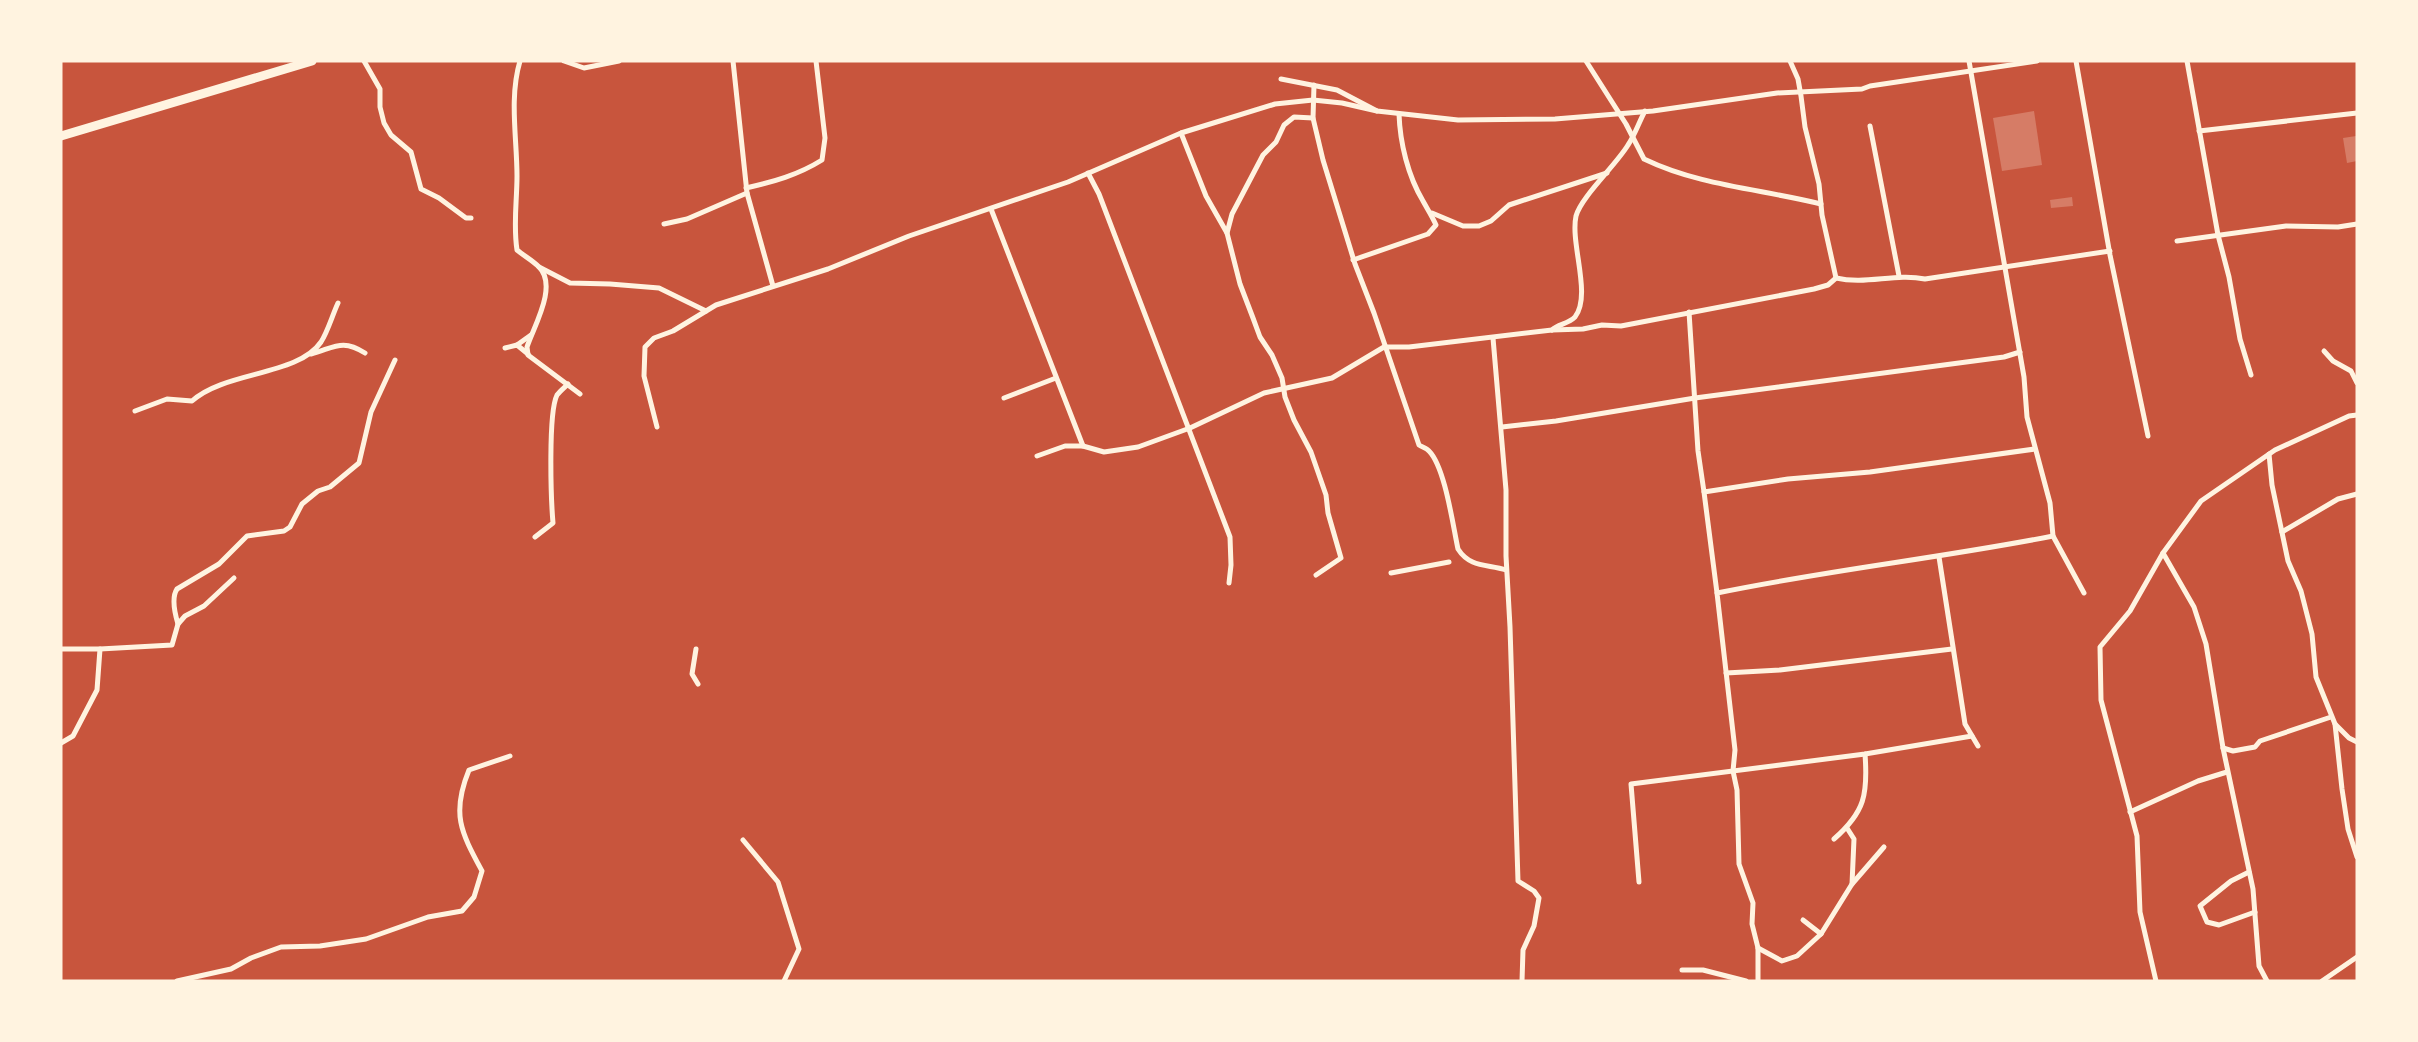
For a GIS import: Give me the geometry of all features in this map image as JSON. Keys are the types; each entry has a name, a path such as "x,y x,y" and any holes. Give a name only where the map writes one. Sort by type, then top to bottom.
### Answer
{"highway":[{"path":"61,136 312,61"}],"street":[{"path":"364,61 380,89 380,107 384,123 391,135 411,152 421,189 439,198 466,218 471,218"},
{"path":"520,61 514,92 517,177 514,233 517,250 539,267 570,284 658,288 706,311"},
{"path":"564,61 565,63 584,68 619,61"},
{"path":"733,61 746,191 773,286"},
{"path":"664,224 687,219 746,191 805,171 822,160 825,138 816,61"},
{"path":"1586,61 1644,159 1653,164 1721,185 1781,194 1821,204"},
{"path":"1790,61 1800,92 1805,127 1819,184 1821,204 1836,278"},
{"path":"1970,61 2020,352 2027,417 2050,503 2053,536 2084,593"},
{"path":"657,427 644,376 644,347 654,338 673,331 716,305 828,269 909,236 991,209 1088,173 1181,133 1275,104 1313,100 1342,102 1377,111 1399,114 1458,120 1499,121 1646,111 1800,92 1862,89 1870,86 2037,61"},
{"path":"2076,61 2110,252 2148,436"},
{"path":"2187,61 2218,235 2229,277 2240,339 2250,375"},
{"path":"1281,79 1337,90 1377,111"},
{"path":"1314,85 1313,118 1323,160 1353,260 1374,313 1384,347 1419,445 1429,450 1437,464 1446,489 1458,549 1463,557 1473,564 1495,566 1506,570"},
{"path":"1552,330 1570,321 1580,309 1582,298 1575,237 1576,214 1608,173 1632,137 1646,111"},
{"path":"2200,131 2357,113"},
{"path":"1353,260 1428,234 1436,225 1432,214 1422,201 1406,156 1400,134 1399,114"},
{"path":"1227,233 1232,214 1263,156 1276,142 1284,125 1294,117 1313,118"},
{"path":"1870,126 1898,276"},
{"path":"1181,133 1206,196 1227,233 1240,284 1260,337 1272,354 1282,378 1294,420 1306,441 1326,495 1328,513 1341,558 1316,575"},
{"path":"1088,173 1099,194 1230,536 1231,565 1229,583"},
{"path":"1432,214 1463,226 1479,226 1491,221 1509,205 1608,173"},
{"path":"991,209 1083,446"},
{"path":"2177,241 2286,226 2338,227 2357,224"},
{"path":"1836,278 1851,281 1898,276 1926,279 2110,252"},
{"path":"528,355 527,347 531,334 546,297 546,278 539,267"},
{"path":"1037,456 1065,446 1083,446 1104,452 1138,447 1190,428 1264,393 1332,378 1384,347 1409,348 1552,330 1583,329 1602,324 1622,326 1814,289 1828,285 1836,278"},
{"path":"135,411 167,399 192,401 201,393 213,387 280,366 303,356 314,350 321,342 338,303"},
{"path":"1689,312 1698,451 1735,750 1733,771 1737,790 1739,864 1753,903 1752,924 1758,948 1758,981"},
{"path":"504,348 517,345 531,334"},
{"path":"1492,338 1502,427 1506,490 1506,570 1518,881 1534,891 1539,898 1534,926 1523,950 1522,981"},
{"path":"303,356 342,344 353,346 365,353"},
{"path":"517,345 580,394"},
{"path":"2324,351 2333,361 2351,371 2357,383"},
{"path":"1502,427 1556,421 1695,398 2004,357 2020,352"},
{"path":"178,624 175,607 175,592 177,589 219,564 247,536 284,531 290,527 302,504 318,491 330,487 359,463 371,412 395,360"},
{"path":"1004,398 1056,378"},
{"path":"535,538 553,523 551,497 552,420 557,396 568,384"},
{"path":"2156,981 2140,912 2137,836 2101,700 2100,647 2130,611 2163,553 2201,501 2269,454 2357,415"},
{"path":"1704,492 1788,479 1870,472 2035,449"},
{"path":"2269,454 2282,532 2312,634 2316,677 2335,724 2349,738 2357,742"},
{"path":"2282,532 2338,499 2357,494"},
{"path":"1717,593 1828,572 1939,557 2053,536"},
{"path":"2163,553 2194,607 2206,644 2227,772 2249,872 2255,912 2259,966 2267,981"},
{"path":"1939,557 1964,724 1978,746"},
{"path":"1392,574 1449,562"},
{"path":"61,649 172,645 178,624 185,616 204,606 234,578"},
{"path":"61,743 74,736 97,690 100,649"},
{"path":"696,649 692,674 698,684"},
{"path":"1726,673 1780,670 1952,649"},
{"path":"2223,748 2233,751 2255,747 2260,741 2331,717"},
{"path":"2335,724 2348,829 2357,857"},
{"path":"1639,882 1632,784 1865,754 1972,736"},
{"path":"1834,839 1846,828 1862,806 1867,782 1865,754"},
{"path":"177,981 231,969 252,958 281,947 320,946 366,939 428,916 462,911 474,897 482,871 462,835 459,808 462,787 469,770 510,756"},
{"path":"2130,812 2198,781 2227,772"},
{"path":"1846,828 1854,839 1852,884"},
{"path":"743,840 778,882 799,949 784,981"},
{"path":"1758,948 1782,961 1797,956 1821,934 1852,884 1884,847"},
{"path":"2249,872 2230,881 2200,906 2206,922 2219,925 2255,912"},
{"path":"1803,920 1821,934"},
{"path":"2322,981 2357,956"},
{"path":"1682,970 1703,970 1746,981"}],"building":[{"path":"2034,111 2042,165 2002,171 1993,118"},
{"path":"2356,136 2357,161 2347,163 2343,138"},
{"path":"2072,197 2073,206 2051,208 2050,200"}]}
